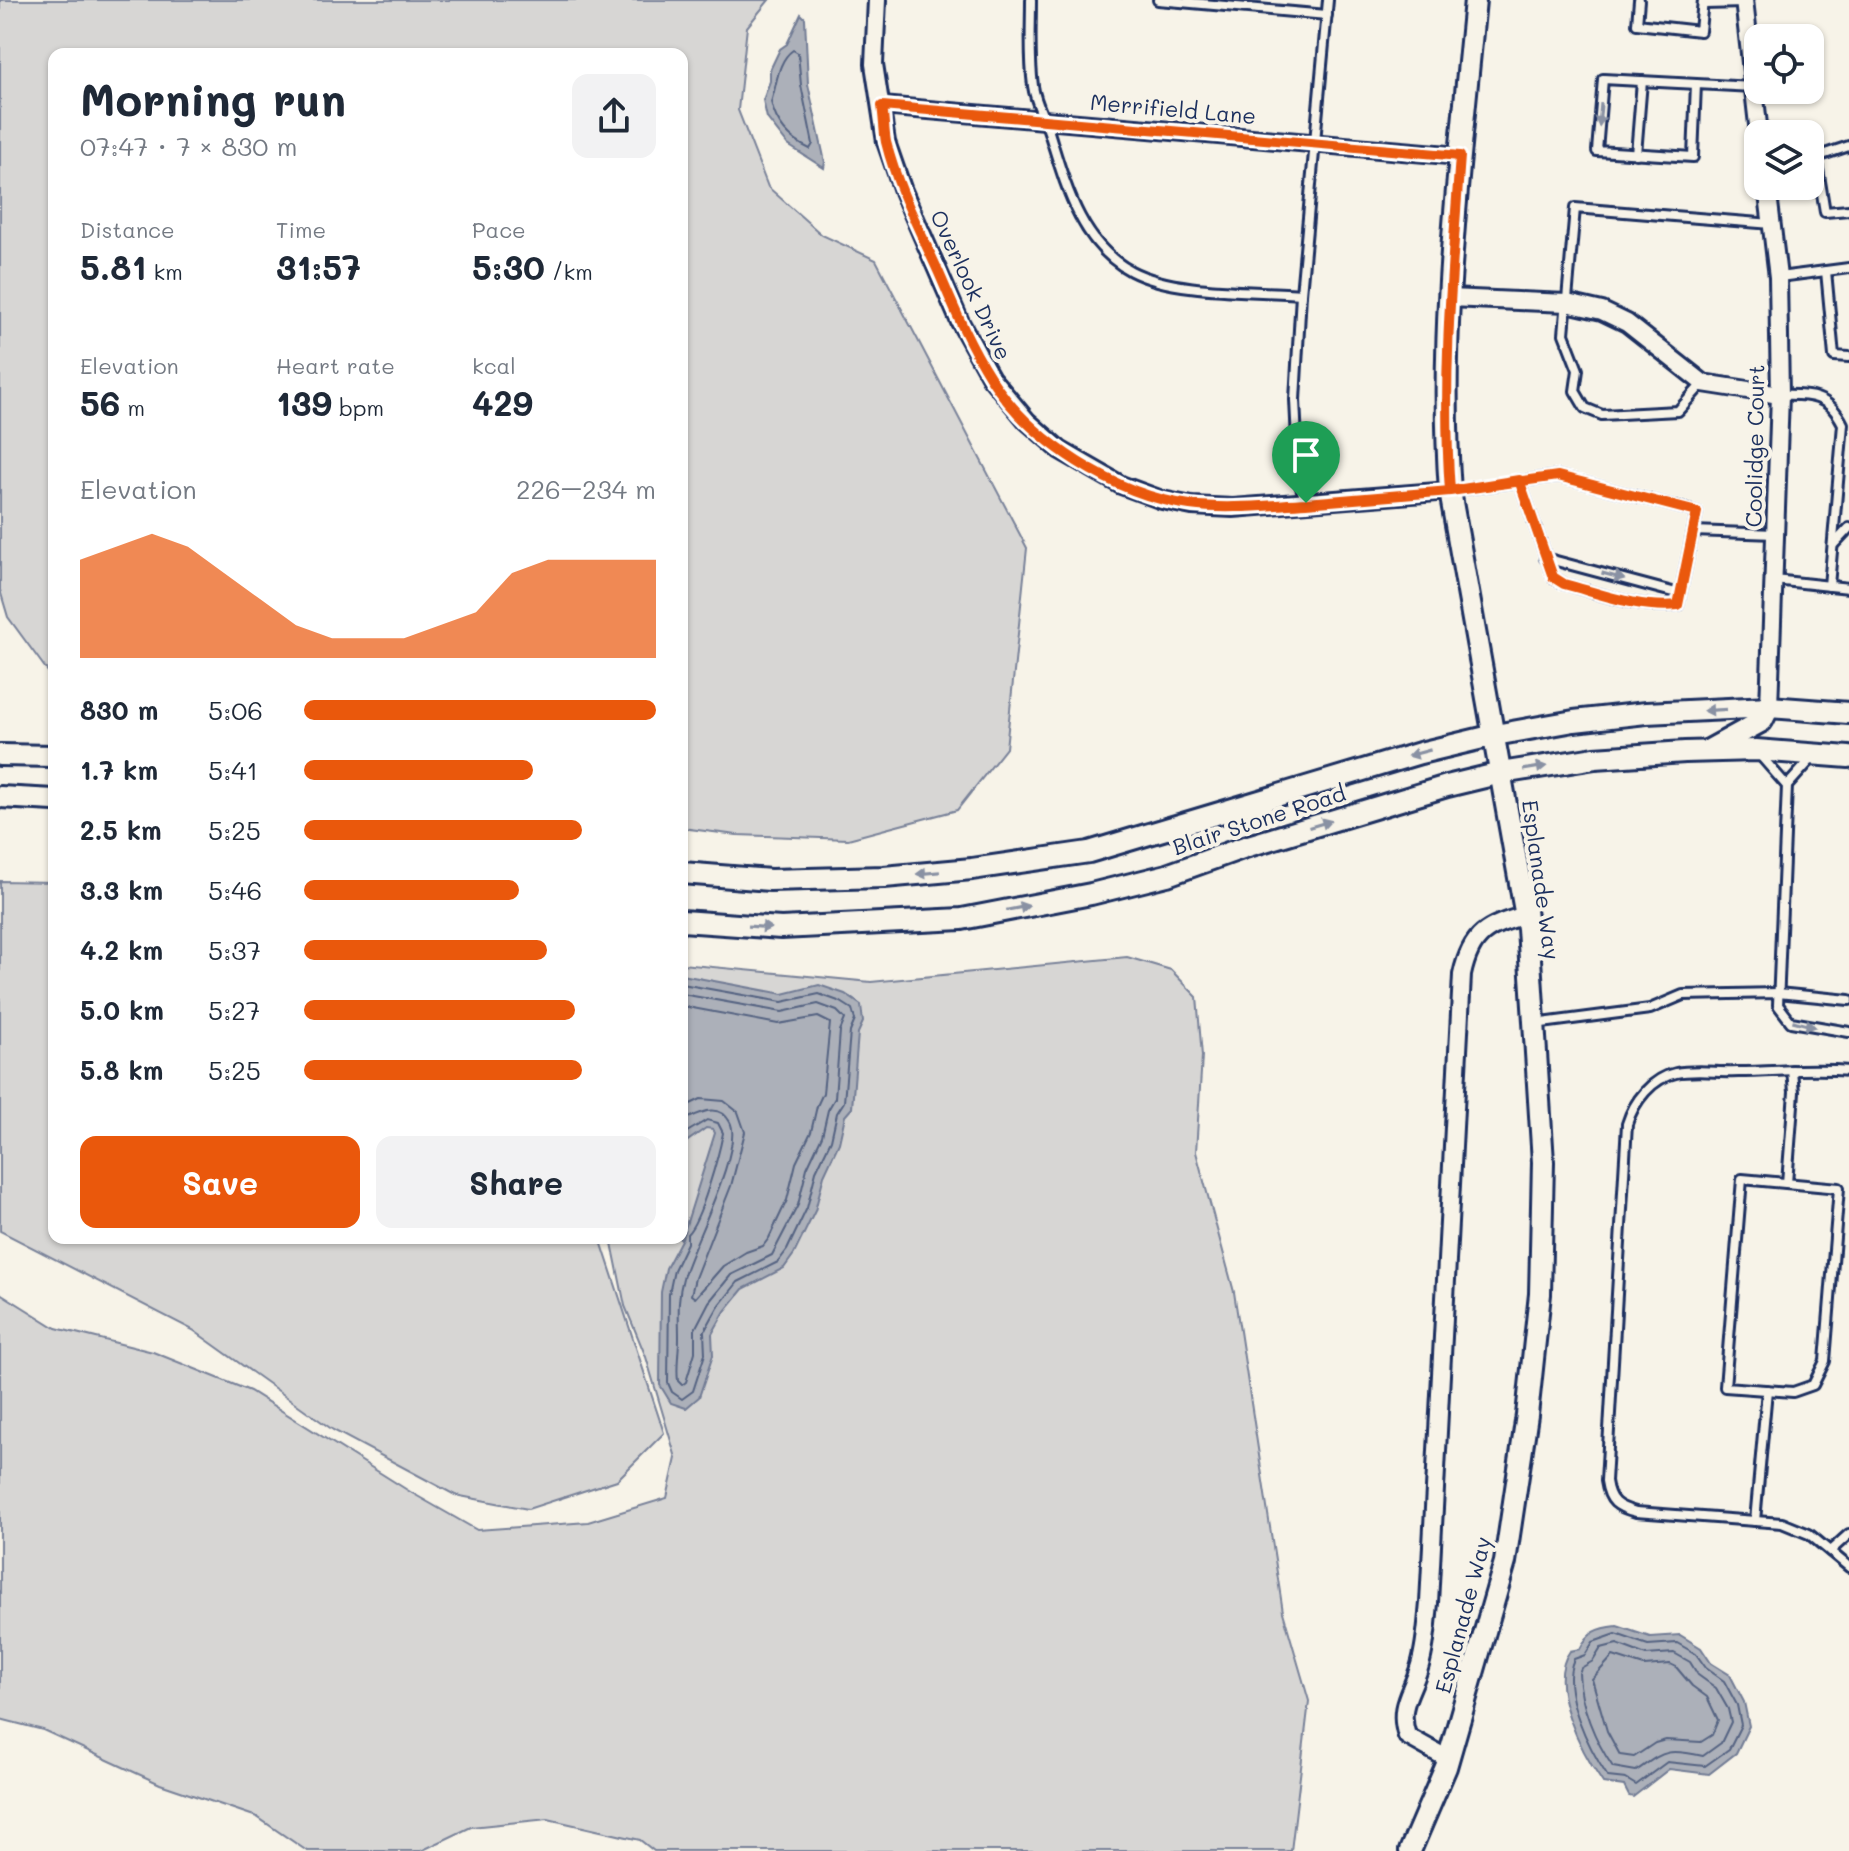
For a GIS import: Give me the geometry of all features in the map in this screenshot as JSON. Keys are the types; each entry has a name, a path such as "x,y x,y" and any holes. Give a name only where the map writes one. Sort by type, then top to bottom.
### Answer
{"street":[{"name":"Overlook Drive","path":"877,0 874,64 886,142 903,191 960,322 991,378 1027,421 1060,450 1121,485 1162,500 1192,506 1233,508 1450,491"},
{"name":"Esplanade Way","path":"1410,1851 1448,1759 1505,1562 1527,1415 1540,1294 1542,1192 1526,915 1450,491 1446,402 1449,298 1475,0"},
{"path":"1744,2 1746,24"},
{"name":"Merrifield Lane","path":"882,106 1460,156"},
{"name":"Coolidge Court","path":"1769,200 1778,277 1780,395 1769,707"},
{"path":"1449,298 1567,303 1602,311 1627,323 1703,383 1780,395"},
{"path":"1705,752 1762,721 1769,707"},
{"name":"Blair Stone Road","path":"688,873 770,880 884,877 972,869 1089,852 1420,753 1495,735 1574,721 1646,713 1769,707 1849,713"},
{"name":"Blair Stone Road","path":"688,921 781,928 962,919 1091,894 1167,875 1274,838 1501,773 1595,758 1705,752 1756,750 1849,757"},
{"path":"0,755 48,756"},
{"path":"0,797 48,800"},
{"path":"1448,1759 1407,1736 1402,1721 1404,1704 1421,1664 1429,1603 1462,975 1472,943 1482,932 1497,923 1526,915"}],"lane":[{"path":"1031,0 1033,90 1068,192 1082,223 1106,251 1132,272 1182,285 1301,294"},
{"path":"1158,0 1327,15"},
{"path":"1306,503 1299,481 1295,400 1301,294 1328,0"},
{"path":"1639,0 1637,24 1700,31 1703,2 1744,2"},
{"path":"1696,84 1693,157 1597,151 1603,79 1744,87"},
{"path":"1636,154 1642,81"},
{"path":"1824,154 1849,146"},
{"path":"1822,200 1825,212 1849,210"},
{"path":"1703,383 1678,411 1602,415 1585,408 1575,391 1578,370 1564,334 1575,208 1772,224"},
{"path":"1778,277 1849,268"},
{"path":"1826,271 1834,356 1849,357"},
{"path":"1780,395 1817,398 1835,407 1846,424 1829,586"},
{"path":"1450,491 1519,480 1558,476 1697,512 1678,605 1640,605 1564,584 1553,577 1519,480"},
{"path":"1832,545 1849,528"},
{"path":"1693,531 1775,534"},
{"path":"1545,558 1680,594"},
{"path":"1773,580 1849,588"},
{"path":"1756,750 1787,786"},
{"path":"1816,753 1787,786 1778,1005 1791,1022 1849,1032"},
{"path":"1533,1024 1650,1009 1683,995 1778,993 1849,1000"},
{"path":"1849,1071 1816,1068 1676,1073 1656,1082 1642,1095 1631,1112 1627,1124 1607,1466 1608,1494 1619,1508 1636,1512 1782,1523 1809,1534 1849,1567"},
{"path":"1787,1183 1794,1092 1792,1070"},
{"path":"1742,1179 1839,1188 1825,1361 1813,1385 1793,1392 1767,1390 1725,1387 1742,1179"},
{"path":"1755,1521 1767,1390"},
{"path":"1830,1551 1849,1534"}],"shaded area":[{"path":"0,0 769,0 747,27 738,110 768,187 822,235 876,260 1027,548 1006,748 957,810 848,839 737,835 688,829 688,48 48,48 48,672 8,617 0,590"},
{"path":"0,881 48,882 48,1244 602,1244 664,1433 617,1480 528,1509 455,1495 333,1430 193,1330 0,1231"},
{"path":"1127,957 1171,970 1197,997 1202,1056 1196,1152 1234,1292 1283,1612 1309,1701 1291,1851 654,1851 640,1840 548,1819 471,1827 421,1851 307,1851 257,1817 160,1784 43,1730 0,1719 0,1293 56,1328 153,1352 250,1391 477,1530 588,1522 667,1498 676,1458 646,1357 625,1306 612,1244 688,1244 688,965 871,982"}],"water":[{"path":"801,14 805,18 808,84 824,168 788,145 767,118 763,100 770,81 770,70"},
{"path":"688,976 783,994 819,985 845,994 861,1005 863,1022 858,1033 852,1108 845,1116 839,1143 824,1175 815,1211 784,1268 743,1289 725,1311 712,1334 713,1355 699,1397 686,1408 671,1403 660,1385 661,1292 666,1268 679,1244 688,1244 688,1219 715,1133 713,1129 706,1128 688,1141"},
{"path":"1617,1626 1650,1637 1680,1635 1701,1648 1711,1663 1730,1675 1744,1702 1749,1726 1736,1753 1709,1774 1669,1769 1633,1797 1629,1796 1624,1786 1603,1783 1570,1718 1564,1700 1563,1665 1570,1651 1580,1649 1590,1635"}],"route":[{"path":"1306,503 1233,508 1192,506 1162,500 1094,471 1060,450 1027,421 991,378 960,322 903,191 886,142 882,106 1460,156 1449,298 1446,402 1450,491 1519,480 1553,577 1564,584 1640,605 1659,607 1678,605 1697,512 1558,476 1519,480 1478,487 1450,491 1306,503"}]}
